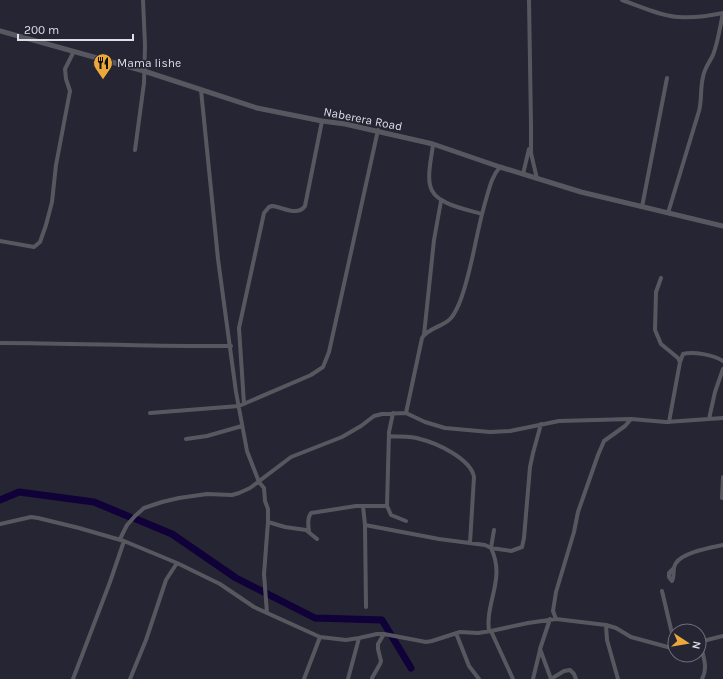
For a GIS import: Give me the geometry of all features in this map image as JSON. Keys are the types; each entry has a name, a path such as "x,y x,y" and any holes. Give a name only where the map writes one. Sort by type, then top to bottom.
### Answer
{"street":[{"path":"135,150 144,71 145,45 143,0"},
{"path":"523,174 530,145 531,125 529,0"},
{"path":"622,0 667,15 678,17 709,16 723,13 713,54 704,70 699,111 668,213"},
{"name":"Naberera Road","path":"0,31 144,71 257,108 378,130 433,144 537,179 581,192 723,226"},
{"path":"0,240 34,247 40,242 52,202 56,165 70,91 65,76 65,68 74,51"},
{"path":"642,207 667,78"},
{"path":"201,90 218,252 242,426 247,451 259,482 265,491 265,501 268,509 264,574 267,613"},
{"path":"244,404 238,338 239,324 264,213 268,207 272,206 296,212 303,210 322,121"},
{"path":"150,413 239,406 311,375 323,367 329,352 378,130"},
{"path":"433,144 430,168 430,186 433,194 441,201 482,214"},
{"path":"530,145 537,179"},
{"path":"424,335 449,320 455,313 468,280 482,214 493,177 500,167"},
{"path":"406,413 420,344 424,335 434,240 441,201"},
{"path":"661,278 656,292 655,321 657,335 661,344 678,358 680,362"},
{"path":"0,343 178,347 231,346"},
{"path":"669,422 680,362 684,354 689,353 714,356 723,361"},
{"path":"709,419 715,392 723,370"},
{"path":"393,413 389,436 387,506 390,515 406,521"},
{"path":"73,679 110,582 127,525 134,516 144,508 162,502 200,495 232,495 246,491 291,457 342,438 374,416 393,413 406,413 433,425 457,430 504,431 559,421 631,419 669,422 723,418"},
{"path":"556,619 553,611 554,599 574,532 578,512 598,455 604,441 625,426 631,419"},
{"path":"365,525 491,548 512,551 520,548 522,545 529,472 541,424"},
{"path":"186,439 207,436 242,426"},
{"path":"389,436 419,438 430,442 454,453 472,470 474,477 470,543"},
{"path":"722,498 723,477"},
{"path":"363,506 365,525 366,607"},
{"path":"309,531 308,522 311,513 339,508 387,506"},
{"path":"0,524 31,517 122,540 177,563 220,584 254,607 320,637 339,640 384,634 426,642 456,633 490,631 556,619 606,625 616,628 631,637 667,646"},
{"path":"268,522 309,531 317,539"},
{"path":"494,530 491,548 497,574 495,591 489,613 490,631 513,679"},
{"path":"674,568 676,563 686,555 723,545"},
{"path":"130,679 149,633 166,580 177,563"},
{"path":"662,591 669,623"},
{"path":"532,679 550,619"},
{"path":"606,625 607,640 618,679"},
{"path":"456,633 469,666 479,679"},
{"path":"372,678 381,661 378,654 378,644 384,634"},
{"path":"707,640 723,636"},
{"path":"304,679 320,637"},
{"path":"348,679 359,638"},
{"path":"540,649 551,679 564,671 570,670 576,679"},
{"path":"702,679 705,673 704,663"}],"waterway":[{"path":"0,500 19,492 94,502 130,517"},
{"path":"136,519 172,534 236,578 315,618 382,620 411,668"}],"place":[{"name":"Mama lishe","path":"103,80"}]}
